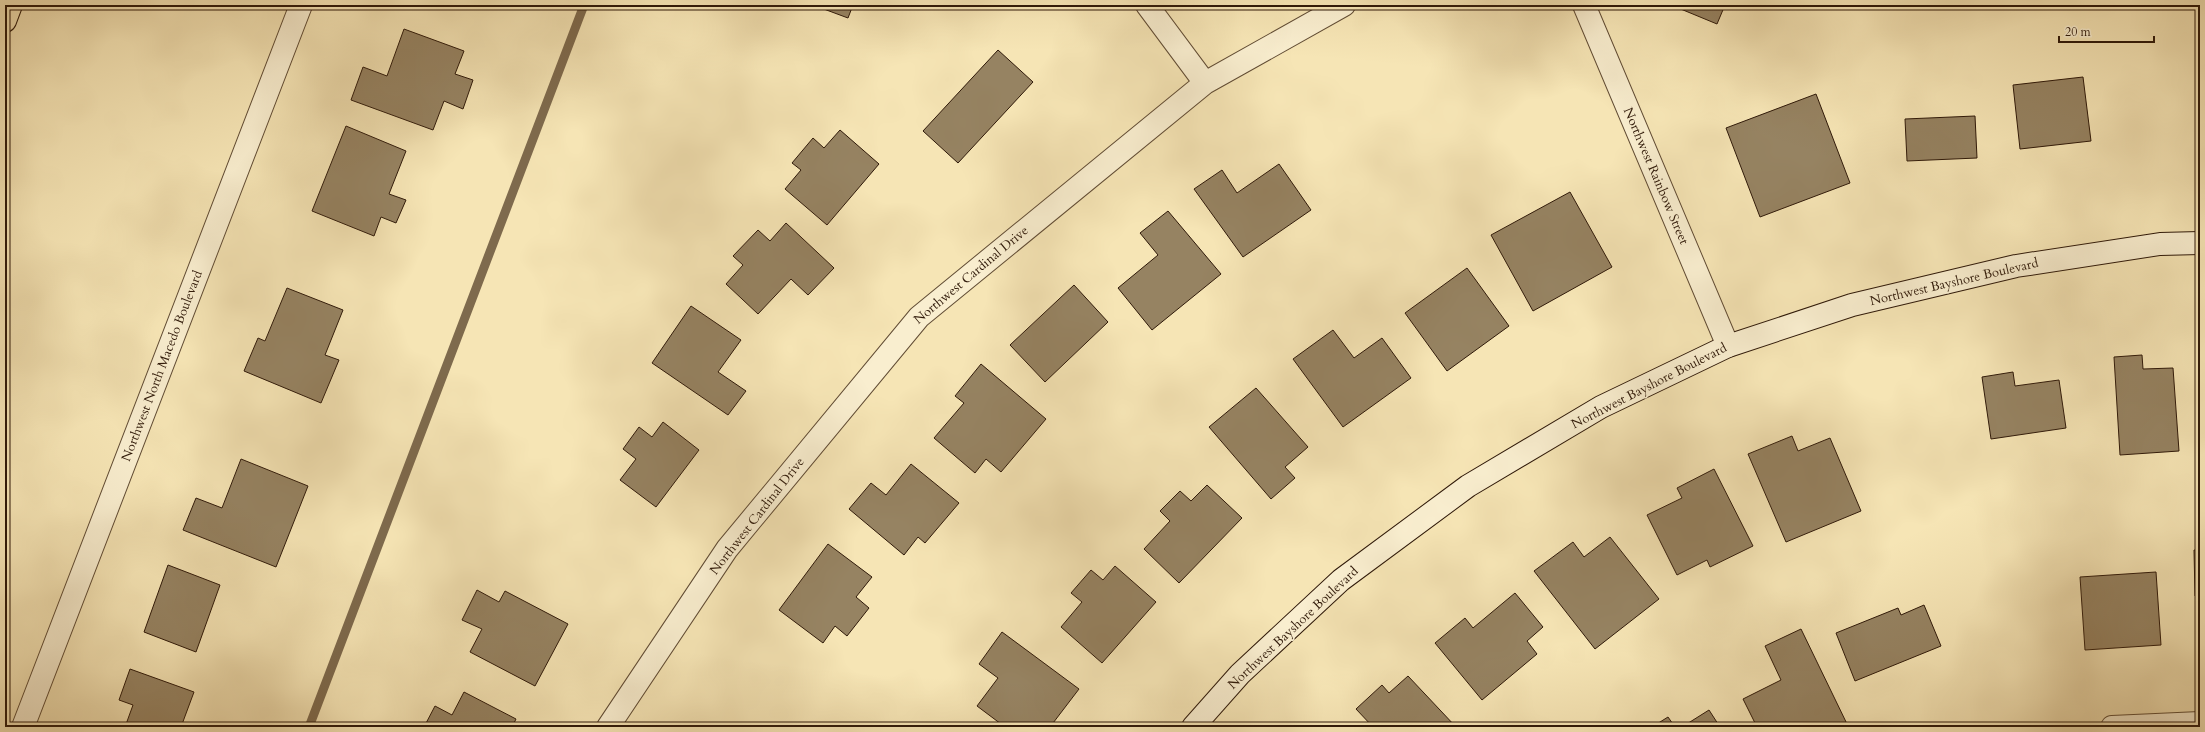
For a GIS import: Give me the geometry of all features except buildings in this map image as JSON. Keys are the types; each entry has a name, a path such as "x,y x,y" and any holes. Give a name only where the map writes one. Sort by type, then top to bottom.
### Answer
{"highway":[{"path":"5,21 11,5"}],"street":[{"name":"Northwest North Macedo Boulevard","path":"23,727 300,5"},
{"path":"1147,5 1205,82"},
{"name":"Northwest Cardinal Drive","path":"608,727 727,550 919,317 1205,82 1344,5"},
{"name":"Northwest Rainbow Street","path":"1584,5 1728,346"},
{"name":"Northwest Bayshore Boulevard","path":"1193,727 1240,674 1341,580 1468,486 1601,407 1728,346 1852,305 2016,266 2160,244 2200,243"},
{"path":"2112,727 2200,723"}],"waterway":[{"path":"309,727 584,5"}]}
